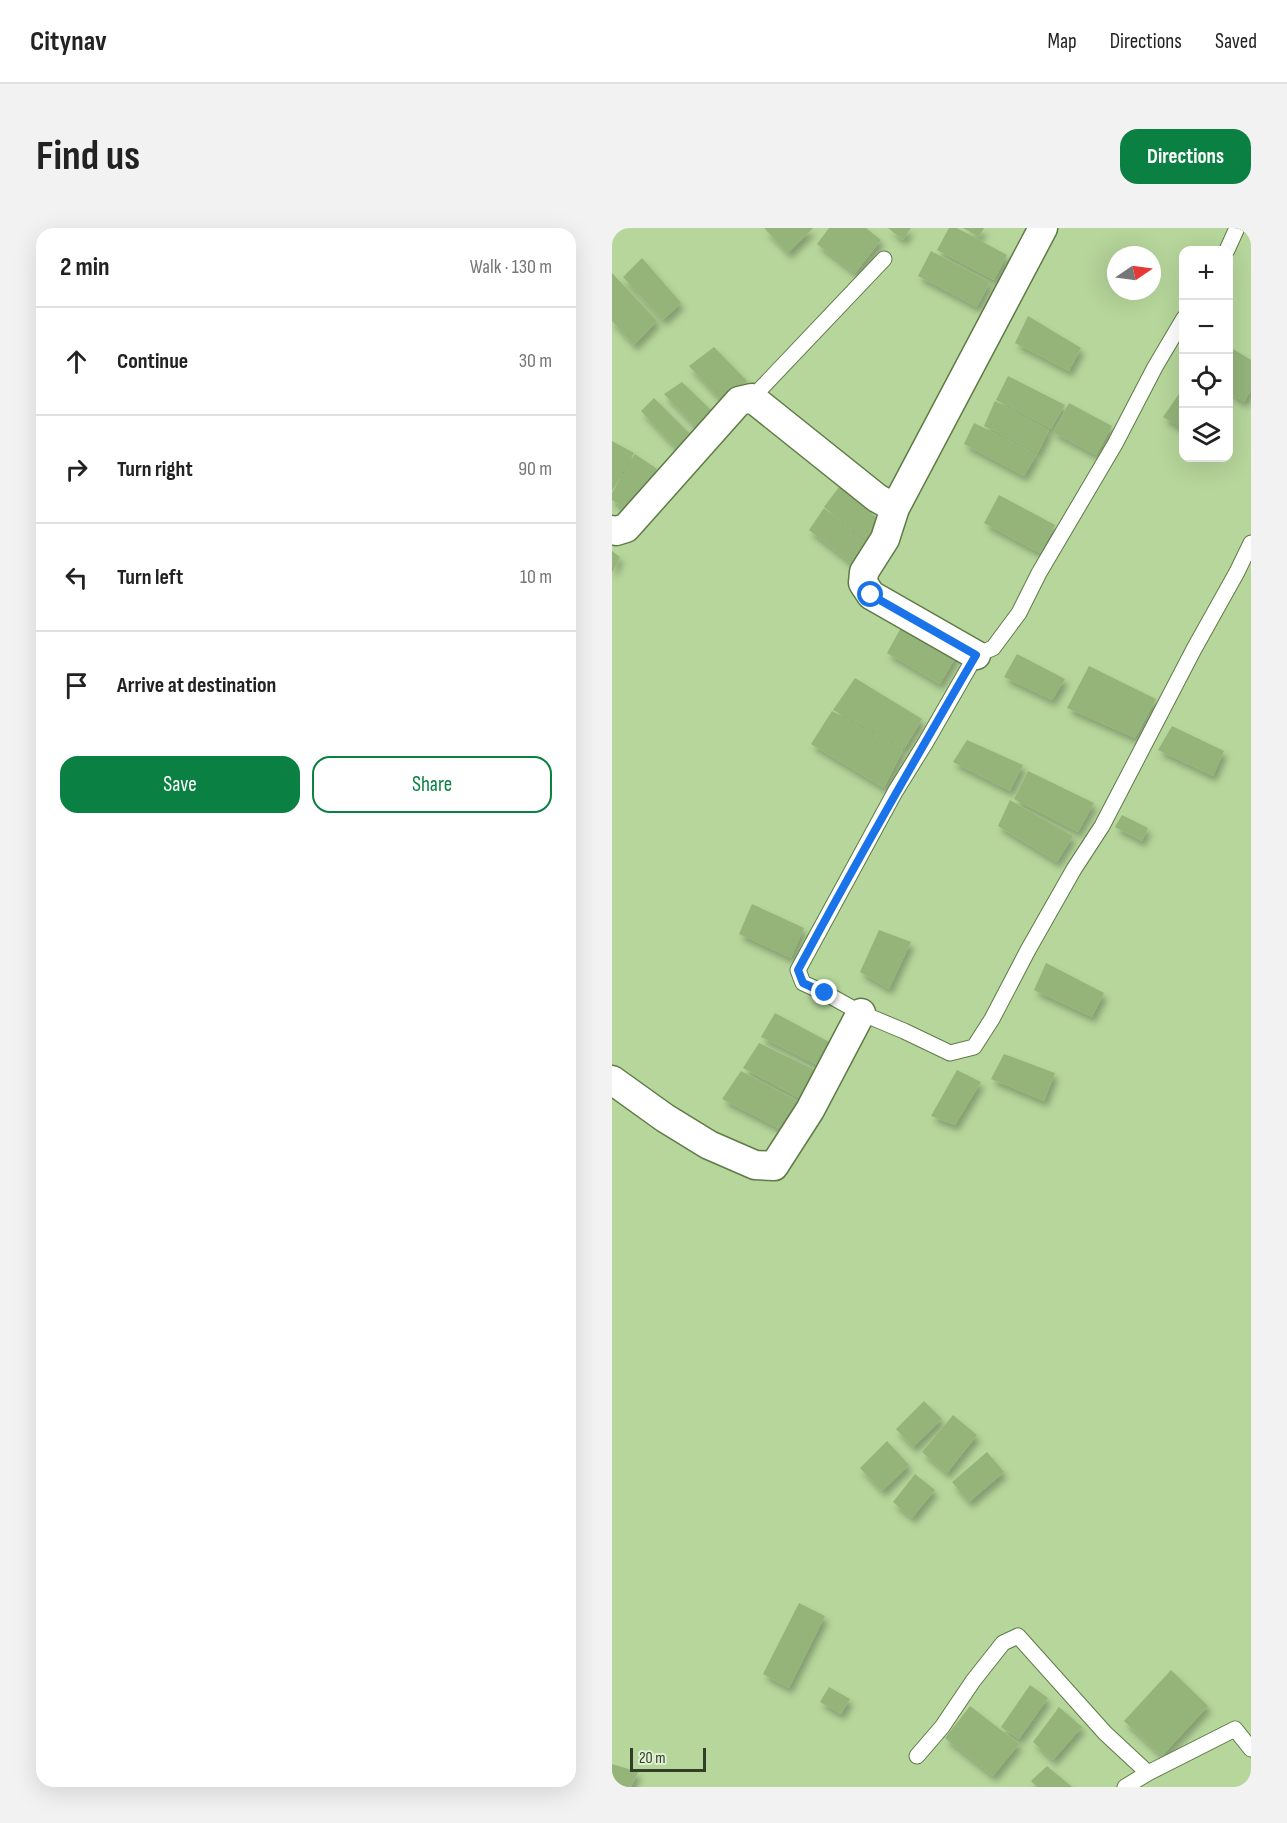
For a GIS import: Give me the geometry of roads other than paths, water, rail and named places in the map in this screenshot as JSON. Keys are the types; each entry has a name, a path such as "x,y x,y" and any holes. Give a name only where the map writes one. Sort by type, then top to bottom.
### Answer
{"street":[{"path":"976,655 871,595 863,583 864,572 885,539 896,508 1043,228"},
{"path":"612,530 626,528 740,401 752,398 877,498 896,508"},
{"path":"612,1080 665,1118 710,1145 755,1165 774,1166 810,1110 861,1013"}],"lane":[{"path":"1229,246 1237,228"},
{"path":"752,398 884,260"},
{"path":"1179,326 1115,444 1039,573 1019,613 993,648 976,655 895,792 798,970 803,983 861,1013 904,1030 950,1053 974,1047 992,1019 1074,869 1102,826 1251,543"},
{"path":"917,1756 942,1728 973,1681 1003,1643 1018,1636 1105,1733 1148,1773"},
{"path":"1125,1787 1148,1773 1235,1730 1251,1749"}]}
